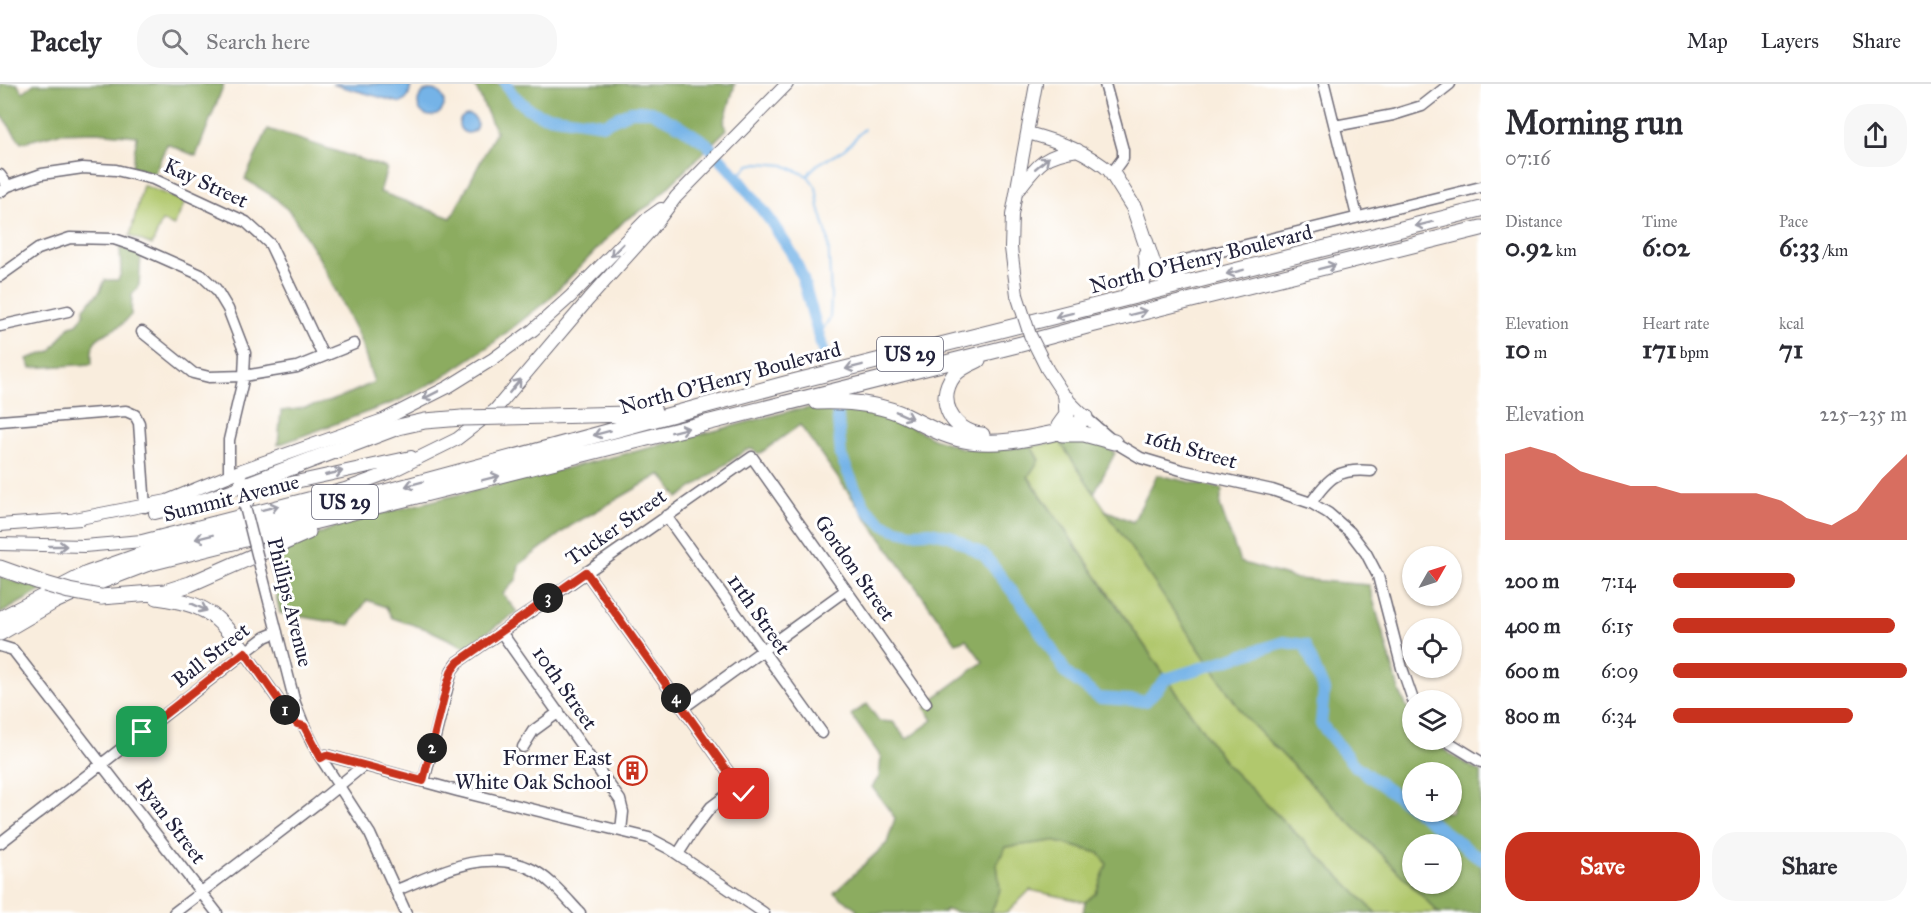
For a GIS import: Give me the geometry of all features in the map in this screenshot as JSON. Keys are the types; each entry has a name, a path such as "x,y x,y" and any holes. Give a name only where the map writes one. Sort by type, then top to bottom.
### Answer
{"highway":[{"path":"1112,173 1128,196 1153,264 1160,274 1171,280 1190,283"},
{"name":"North O'Henry Boulevard","path":"0,619 87,574 155,550 370,496 699,407 1481,209"},
{"name":"North O'Henry Boulevard","path":"0,633 86,587 146,564 1481,228"},
{"path":"1120,301 1138,288 1149,266 1142,230"},
{"path":"1407,247 1481,235"},
{"path":"1021,344 965,366 955,374 948,386 945,398 950,415 957,425 968,433 979,435 1055,430 1084,434 1114,442"},
{"path":"1055,430 1067,415 1066,398"},
{"path":"784,403 839,401 878,405 905,415 947,436 997,443 1055,430 1084,417"},
{"path":"240,487 398,427 425,421 628,414 699,407"},
{"path":"0,568 69,591 101,597 165,592 190,584 353,513"},
{"path":"142,595 187,602 201,607 219,619 245,652"}],"main road":[{"name":"Summit Avenue","path":"0,544 84,546 142,540 345,489 388,473 457,439 495,410 651,230 676,197 787,84"},
{"name":"16th Street","path":"1036,84 1011,231 1014,276 1017,295 1030,335 1047,369 1066,398 1084,417"},
{"path":"1028,133 1064,143 1090,156 1112,173"},
{"path":"1016,192 1033,171 1049,157 1078,150"},
{"name":"Summit Avenue","path":"75,519 167,501 242,470 382,420 448,387 533,330 571,296 647,219 676,197"},
{"name":"Summit Avenue","path":"0,525 126,517 151,514 187,505 240,487 245,477 308,451 320,442"},
{"path":"245,507 254,491 411,457 441,447"}],"street":[{"path":"1105,84 1123,150 1123,158 1112,173"},
{"path":"1324,84 1357,216"},
{"path":"1335,126 1393,115 1422,106 1450,84"},
{"name":"Kay Street","path":"4,189 42,174 83,168 116,170 153,179 246,222 270,244 323,356"},
{"path":"0,175 4,189"},
{"name":"North O'Henry Boulevard","path":"1181,261 1481,187"},
{"path":"0,276 38,249 70,238 114,239 138,246 201,275 216,289 228,309 245,353 244,376 228,440 229,475"},
{"path":"0,326 69,311"},
{"path":"142,332 193,373 209,376 244,376 297,367 354,344"},
{"path":"0,421 126,411 135,415 139,423 145,507"},
{"name":"16th Street","path":"1084,417 1114,442 1147,460 1180,470 1272,490 1311,503 1328,513 1350,532 1366,553 1378,576 1410,690"},
{"path":"228,453 242,470"},
{"name":"Tucker Street","path":"423,781 452,670 458,662 752,457"},
{"name":"Gordon Street","path":"752,457 926,703"},
{"path":"1311,503 1322,486 1335,476 1345,471 1371,471"},
{"name":"Phillips Avenue","path":"240,487 295,703 321,758 340,784 370,834 406,913"},
{"name":"11th Street","path":"666,516 822,733"},
{"path":"586,572 742,790 711,807 678,854"},
{"path":"683,708 846,590"},
{"name":"Ball Street","path":"0,843 245,652 265,637 277,632"},
{"name":"10th Street","path":"501,632 620,800 623,812 621,831"},
{"name":"Ryan Street","path":"0,646 13,650 217,913"},
{"name":"Phillips Avenue","path":"245,652 291,718 297,724 304,726"},
{"path":"523,747 533,731 559,712"},
{"path":"1461,750 1481,762"},
{"path":"321,758 326,755 649,838 678,854 764,913"},
{"path":"174,913 363,766"},
{"path":"397,890 460,865 481,860 507,861 530,868 564,895 578,912"}],"green space":[{"path":"0,84 17,84 23,92 34,84 224,84 196,156 167,144 154,174 132,167 137,136 97,132 59,133 21,143 0,113"},
{"path":"474,84 735,84 724,123 727,129 650,205 625,220 549,299 492,344 438,380 397,401 278,445 281,411 329,401 374,382 359,337 319,258 291,213 274,197 245,179 268,129 387,168 380,192 451,218 496,132"},
{"path":"143,185 185,202 174,226 162,221 152,245 130,236"},
{"path":"120,247 141,255 139,285 132,295 131,315 122,324 98,338 93,347 92,364 31,368 27,359 51,351 70,326 77,324 81,319 84,308 100,291 105,280 118,280 121,273"},
{"path":"823,406 882,412 933,438 962,448 1001,449 1031,446 1039,460 1028,477 1226,764 1376,913 1083,913 1085,902 1096,893 1107,864 1099,853 1053,841 1006,847 997,864 1000,890 991,913 963,913 945,910 944,913 856,913 857,909 834,893 887,843 895,818 872,787 879,777 881,757 851,715 867,704 879,721 893,722 907,739 933,720 925,708 934,698 983,662 966,639 956,643 800,425 759,454 752,449 746,450 678,498 661,474 572,525 519,565 517,579 503,594 517,612 465,647 429,630 392,618 386,607 367,600 350,625 280,613 267,555 350,521 790,411"},
{"path":"1086,440 1099,443 1115,453 1094,493 1060,442"},
{"path":"1060,442 1245,717 1402,876 1402,894 1420,894 1439,913 1376,913 1226,764 1028,476 1039,460 1031,446"},
{"path":"1157,475 1222,489 1220,506 1240,562 1297,579 1369,585 1402,697 1402,750 1445,750 1481,772 1481,913 1439,913 1420,894 1462,894 1462,834 1402,834 1402,876 1245,717 1105,510 1133,522"},
{"path":"0,576 11,580 44,589 0,614"},
{"path":"1053,841 1099,853 1107,864 1096,893 1085,902 1030,890 1007,913 991,913 1000,890 997,864 1006,847"}],"water":[{"path":"332,84 411,84 409,95 401,103"},
{"path":"431,90 440,94 444,103 440,112 431,116 422,112 418,103 422,94"},
{"path":"468,115 474,118 477,124 474,130 468,133 462,130 459,124 462,118"}],"waterway":[{"path":"506,84 512,94 527,108 541,115 604,124 631,111 651,111 706,143 737,177 791,252 802,276 826,361"},
{"path":"808,176 819,164 846,148 864,129"},
{"path":"737,177 749,165 759,163 784,165 808,176 816,187 828,238 831,297 830,318 819,335"},
{"path":"837,407 841,456 866,508 883,524 894,529 910,533 931,532 950,536 985,556 1026,609 1067,674 1099,698 1146,701 1166,679 1284,642 1305,645 1324,690 1321,724 1354,765 1402,800"},
{"path":"1431,822 1481,859"}],"place":[{"name":"Former East White Oak School","path":"633,770"}],"route":[{"path":"142,732 245,652 267,680 291,718 297,724 304,726 321,758 326,755 423,781 447,685 452,670 458,662 586,572 744,794"}]}
